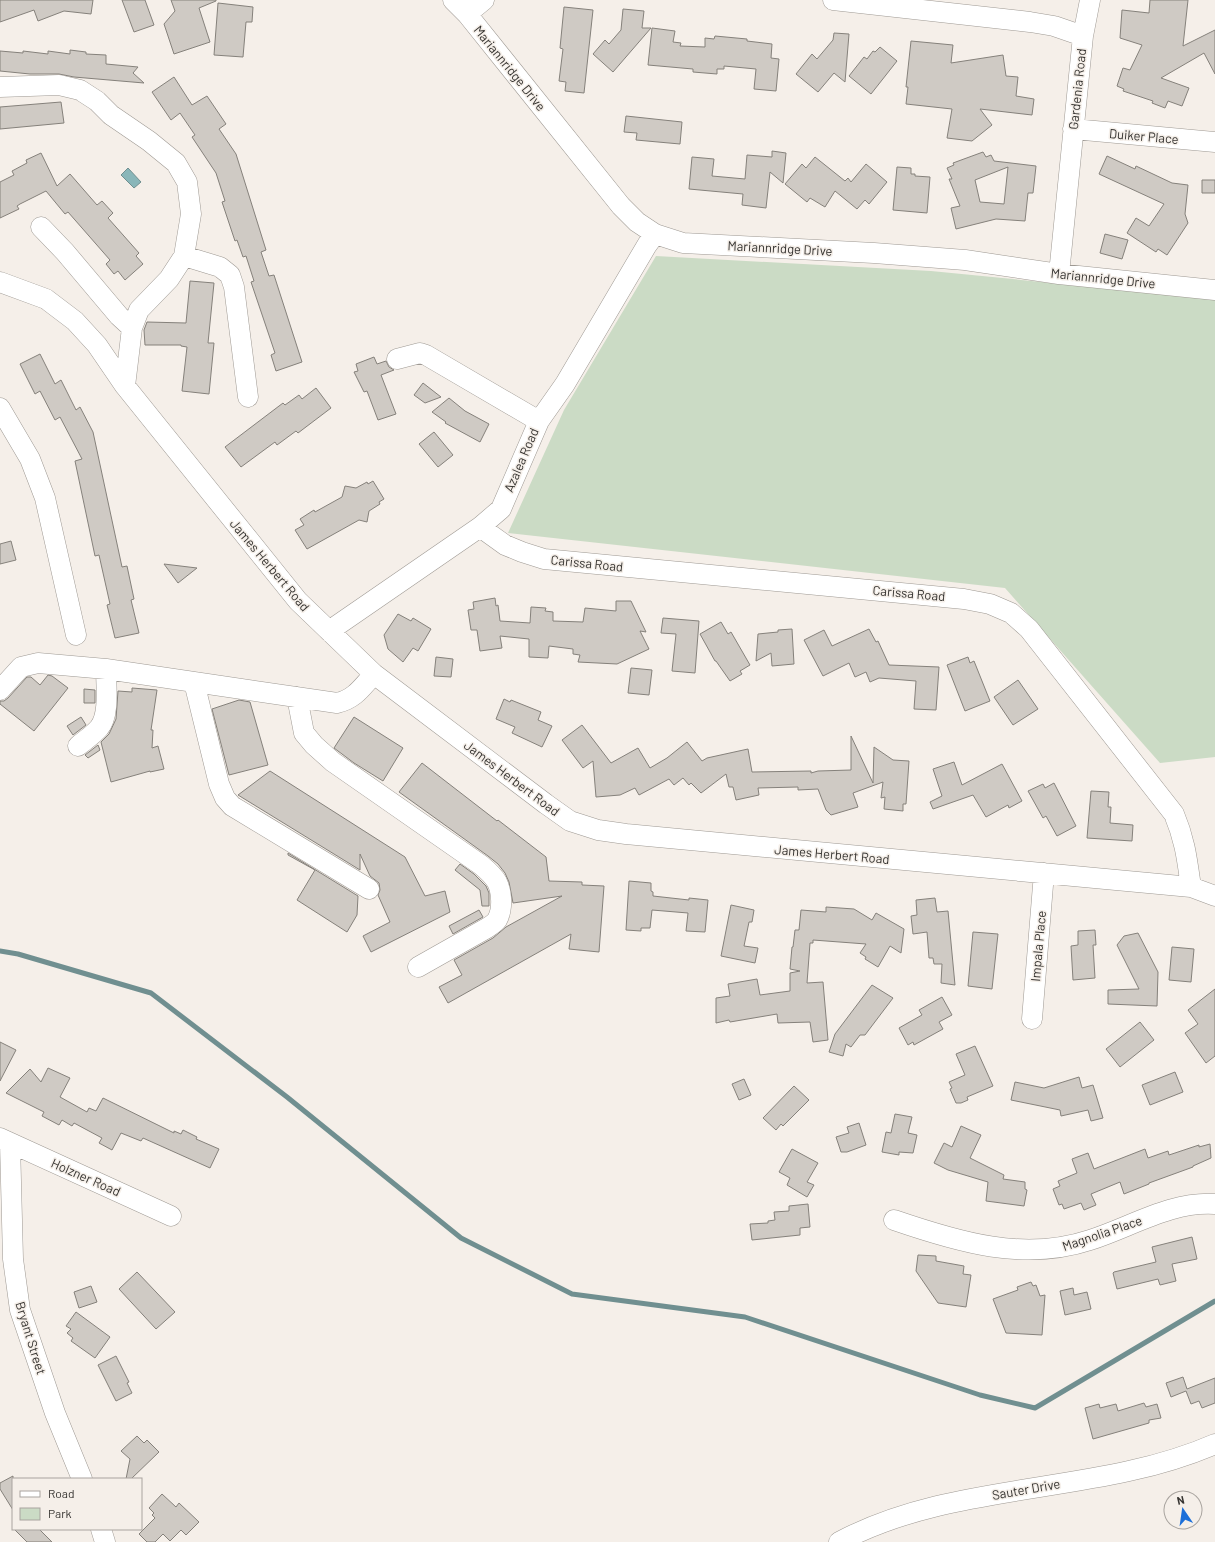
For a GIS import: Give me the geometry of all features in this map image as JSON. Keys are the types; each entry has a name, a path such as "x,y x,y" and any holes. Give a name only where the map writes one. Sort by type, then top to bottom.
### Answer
{"street":[{"name":"Mariannridge Drive","path":"453,0 467,14 620,206 637,222 655,234 683,243 874,253 965,260 1059,274 1215,290"},
{"path":"467,14 484,0"},
{"name":"Gardenia Road","path":"833,0 1030,22 1054,26 1083,36 1059,274"},
{"path":"1083,36 1090,0"},
{"path":"0,87 59,85 80,90 97,101 111,115 149,141 176,163 187,182 191,214 184,256 169,279 139,310 132,328 125,386"},
{"name":"Duiker Place","path":"1073,129 1215,142"},
{"path":"41,227 132,328"},
{"name":"Azalea Road","path":"329,631 480,527 501,509 538,421 565,384 647,245 655,234"},
{"path":"184,256 220,267 230,276 234,287 248,396"},
{"name":"James Herbert Road","path":"0,282 46,299 75,321 96,345 125,386 298,601 374,674 570,821 598,830 634,835 1191,887 1215,896"},
{"path":"397,359 420,353 426,355 538,421"},
{"path":"0,408 30,459 45,498 76,635"},
{"name":"Carissa Road","path":"480,527 505,545 522,552 544,558 964,599 990,604 1011,613 1028,629 1174,814 1182,833 1191,887"},
{"path":"0,690 21,667 38,663 106,669 337,703 348,701 374,674"},
{"path":"78,746 99,728 104,720 106,669"},
{"path":"194,682 219,784 225,798 232,806 369,889"},
{"path":"297,697 304,733 314,745 333,762 481,865 497,882 500,893 500,910 496,921 487,928 418,967"},
{"name":"Impala Place","path":"1032,1019 1044,873"},
{"name":"Holzner Road","path":"5,1141 171,1216"},
{"name":"Bryant Street","path":"5,1141 13,1259 20,1310 55,1413 82,1478"},
{"name":"Magnolia Place","path":"894,1220 942,1237 979,1245 1023,1250 1058,1249 1090,1240 1158,1214 1182,1207 1215,1204"},
{"name":"Sauter Drive","path":"839,1542 890,1520 954,1502 1158,1465 1192,1454 1215,1444"},
{"path":"101,1530 105,1542"}],"green space":[{"path":"656,256 931,271 1215,299 1215,757 1160,763 1005,588 508,533 564,410"}],"water":[{"path":"128,168 141,182 134,188 121,175"}],"building":[{"path":"0,0 93,0 91,14 64,11 38,21 34,10 0,22"},
{"path":"122,0 145,0 154,25 134,32"},
{"path":"171,0 216,0 199,8 210,42 174,54 164,24 175,11"},
{"path":"1150,0 1188,0 1183,46 1215,30 1215,74 1204,53 1161,78 1189,88 1182,106 1168,101 1165,108 1152,103 1153,101 1123,91 1124,89 1117,86 1123,68 1130,70 1142,45 1120,38 1122,10 1149,13"},
{"path":"218,3 253,7 252,22 246,22 243,57 214,55"},
{"path":"564,7 593,10 584,93 565,91 566,82 559,81 563,49 560,48"},
{"path":"623,9 644,11 642,28 651,28 613,72 593,54 605,40 609,44 621,30"},
{"path":"652,28 675,31 673,42 681,43 680,46 705,47 705,38 714,39 715,36 747,39 747,41 772,44 771,58 779,59 776,91 754,89 756,69 724,66 724,69 717,69 717,74 693,72 693,69 648,65"},
{"path":"834,33 849,34 845,82 834,73 818,92 796,74 812,54 817,59 833,40"},
{"path":"911,41 953,45 951,63 1003,55 1006,76 1018,77 1016,96 1034,99 1032,115 980,109 992,125 972,141 947,138 952,109 906,104 908,87 906,87"},
{"path":"880,47 897,61 871,94 849,76 864,57 867,59 873,51 875,52"},
{"path":"70,50 86,52 86,54 106,55 106,64 138,67 133,73 144,83 74,77 59,74 30,74 0,71 0,51 23,53 23,51 48,54 48,51 70,54"},
{"path":"174,77 192,105 207,96 226,124 219,129 236,154 266,250 261,252 269,276 274,275 302,362 276,371 271,355 275,353 251,282 254,281 246,256 243,257 237,240 235,241 222,202 225,201 216,173 192,137 195,135 180,113 171,120 152,92"},
{"path":"61,102 64,123 0,129 0,107"},
{"path":"626,116 682,122 680,144 636,140 637,133 624,132"},
{"path":"772,151 786,153 783,183 770,172 766,208 742,205 743,194 689,189 692,157 714,159 712,176 745,179 747,155 772,157"},
{"path":"983,152 986,157 991,155 994,161 1036,166 1033,193 1028,193 1025,221 996,219 956,229 951,208 960,206 949,179 952,179 947,168 954,165 953,163","holes":["1008,167 1004,204 980,202 975,180"]},
{"path":"41,153 57,186 70,174 97,205 102,201 113,213 108,218 139,253 136,256 143,264 125,280 118,271 114,274 106,264 110,260 68,212 65,214 46,191 20,204 17,206 19,209 0,218 0,182 14,175 12,171 27,163 26,160"},
{"path":"1107,156 1135,169 1136,166 1172,183 1188,185 1185,214 1188,223 1167,255 1158,249 1156,252 1127,233 1136,218 1149,226 1164,204 1099,174"},
{"path":"815,157 845,181 848,178 851,182 866,164 887,182 869,204 865,200 857,209 835,191 825,207 810,198 807,202 785,184 802,164 806,168"},
{"path":"897,167 911,168 911,174 915,174 915,176 930,177 927,213 893,210"},
{"path":"1202,180 1215,180 1215,193 1202,193"},
{"path":"1105,234 1128,240 1122,259 1100,253"},
{"path":"190,281 214,283 208,343 214,343 209,394 182,391 187,347 181,345 145,345 144,330 147,322 186,323"},
{"path":"40,354 55,384 61,380 76,410 80,407 93,432 122,567 127,566 134,599 131,600 139,633 115,638 107,605 110,604 99,555 95,556 75,461 82,459 60,417 55,420 40,391 35,394 20,364"},
{"path":"374,357 377,364 386,361 389,367 394,370 381,375 396,414 378,420 367,391 364,392 354,372 358,371 356,364"},
{"path":"423,383 441,397 425,403 414,395"},
{"path":"316,388 331,408 298,433 296,431 277,445 275,442 241,467 225,447 283,403 285,405 299,395 302,399"},
{"path":"449,398 465,411 489,424 480,442 445,423 446,422 432,412"},
{"path":"434,432 453,455 438,467 419,444"},
{"path":"373,481 384,499 379,502 380,504 369,511 367,522 359,520 307,549 295,530 304,525 300,519 314,510 315,512 342,497 345,486 356,488 367,482 368,484"},
{"path":"11,541 16,560 0,564 0,544"},
{"path":"164,564 197,568 178,583"},
{"path":"495,598 496,606 498,605 500,621 530,623 531,607 546,608 545,611 553,612 553,621 583,622 585,608 616,611 616,601 631,601 646,632 640,631 649,649 617,664 578,662 580,655 573,654 573,649 549,646 548,658 529,657 529,639 500,636 502,648 480,651 477,630 471,630 468,610 474,609 473,602"},
{"path":"398,614 411,621 413,618 431,629 418,651 413,648 403,662 388,649 384,635"},
{"path":"663,618 699,621 695,673 672,671 676,634 661,633"},
{"path":"721,622 728,634 731,632 750,665 740,671 742,674 730,681 715,661 700,634"},
{"path":"792,629 794,664 772,666 771,653 756,661 758,634"},
{"path":"869,629 876,642 878,641 889,665 939,667 936,710 914,709 916,681 879,678 870,682 866,672 855,677 849,663 823,676 804,640 824,630 832,646"},
{"path":"436,657 453,659 451,677 434,676"},
{"path":"968,657 970,663 974,661 990,701 965,711 947,665"},
{"path":"631,668 652,670 649,695 628,693"},
{"path":"48,675 52,676 68,688 34,731 0,704 0,701 4,701 8,698 27,677 31,677 40,685"},
{"path":"1018,680 1038,709 1013,725 994,697"},
{"path":"132,688 157,690 151,730 153,730 152,748 158,746 164,769 150,771 111,782 101,742 109,734 116,719 118,691 132,692"},
{"path":"84,689 95,690 95,703 84,703"},
{"path":"504,699 510,702 511,700 541,712 538,720 552,726 542,747 512,733 515,727 496,719"},
{"path":"239,700 250,702 268,765 229,775 212,709"},
{"path":"81,717 86,725 73,735 67,726"},
{"path":"354,717 403,748 383,781 354,763 334,748"},
{"path":"582,725 611,763 638,748 650,768 667,758 687,742 702,761 707,758 748,749 752,772 811,771 811,773 818,771 851,770 851,736 873,783 874,747 893,760 909,761 906,804 903,804 903,811 884,809 885,797 881,798 883,782 853,793 858,807 831,815 826,810 818,789 798,790 798,787 758,788 759,795 736,800 733,787 729,787 726,774 701,793 691,783 689,785 683,778 674,785 669,779 639,795 635,788 620,795 596,797 593,761 583,768 562,740"},
{"path":"98,745 100,750 88,758 85,755"},
{"path":"954,762 962,785 1002,764 1022,801 1009,808 1008,805 986,817 973,795 933,809 930,802 942,796 933,769"},
{"path":"422,763 546,857 549,881 582,882 582,885 604,886 599,952 569,949 571,934 448,1003 439,987 462,975 454,960 493,938 506,927 562,896 513,903 509,882 505,873 498,864 399,792"},
{"path":"270,771 405,857 425,896 445,891 450,912 371,952 363,936 390,922 378,895 380,890 379,883 370,876 360,854 360,870 238,795"},
{"path":"1054,783 1076,826 1057,836 1046,816 1043,818 1028,791 1043,784 1045,788"},
{"path":"1091,791 1109,792 1108,807 1111,807 1110,823 1133,825 1132,841 1087,838"},
{"path":"288,853 358,896 357,915 347,932 297,900 315,870 288,855"},
{"path":"460,864 474,874 486,886 489,893 489,906 482,906 480,890 455,870"},
{"path":"629,881 651,883 651,891 653,892 653,896 689,900 689,898 708,900 705,932 686,931 688,913 652,910 650,928 641,928 641,931 626,930"},
{"path":"935,898 937,912 948,911 955,985 941,983 942,964 934,964 933,958 929,958 927,932 913,934 911,916 917,915 916,900"},
{"path":"731,905 754,910 752,922 749,922 744,946 758,948 755,963 721,956"},
{"path":"826,907 854,909 872,920 876,913 904,929 901,953 890,946 878,967 865,959 866,957 860,953 866,944 813,940 813,943 810,943 807,983 823,982 828,1040 813,1042 810,1022 778,1023 777,1014 716,1023 716,998 730,996 728,984 757,979 760,995 790,991 790,973 800,971 790,969 795,930 799,930 801,910 826,912"},
{"path":"479,910 483,917 453,934 449,926"},
{"path":"1095,930 1096,945 1093,945 1095,978 1073,980 1071,946 1078,945 1078,931"},
{"path":"973,932 998,934 992,989 968,986"},
{"path":"1138,933 1158,972 1157,1006 1108,1004 1108,990 1139,989 1117,945 1124,936"},
{"path":"1172,947 1194,949 1191,982 1169,980"},
{"path":"872,985 893,998 865,1035 860,1035 851,1047 846,1044 843,1056 829,1052 835,1034"},
{"path":"1215,989 1215,1056 1206,1063 1185,1033 1198,1024 1188,1010"},
{"path":"942,997 952,1015 939,1022 943,1029 914,1045 913,1042 908,1045 899,1028 922,1015 919,1010"},
{"path":"1140,1022 1154,1040 1120,1067 1106,1049"},
{"path":"0,1042 16,1050 0,1081"},
{"path":"975,1046 993,1086 967,1097 968,1100 961,1103 956,1103 950,1089 952,1088 949,1082 965,1075 956,1054"},
{"path":"48,1068 70,1078 60,1097 87,1112 89,1108 96,1111 103,1098 174,1133 174,1131 181,1134 183,1130 197,1137 196,1139 219,1149 210,1168 143,1138 141,1141 121,1133 112,1150 99,1143 102,1138 74,1123 72,1126 62,1120 59,1125 42,1116 44,1112 6,1093 30,1069 41,1082"},
{"path":"1175,1072 1183,1092 1150,1105 1142,1085"},
{"path":"1079,1077 1082,1088 1093,1085 1103,1118 1091,1121 1088,1110 1061,1116 1060,1110 1011,1100 1015,1082 1044,1088"},
{"path":"744,1079 751,1095 739,1100 732,1084"},
{"path":"794,1086 809,1100 783,1126 781,1124 776,1130 763,1118"},
{"path":"895,1114 912,1117 908,1133 917,1135 913,1153 899,1152 899,1155 882,1152 886,1132 891,1133"},
{"path":"859,1123 866,1145 847,1152 841,1152 836,1137 849,1133 847,1127"},
{"path":"961,1126 981,1135 970,1158 1004,1175 1003,1179 1025,1182 1025,1189 1027,1190 1024,1206 986,1201 988,1182 948,1170 934,1163 944,1143 952,1147"},
{"path":"1210,1144 1211,1158 1193,1167 1124,1194 1120,1182 1091,1194 1096,1205 1084,1210 1081,1203 1064,1209 1062,1204 1059,1205 1053,1189 1060,1186 1058,1181 1077,1173 1072,1159 1088,1153 1094,1169 1145,1149 1148,1158 1168,1151 1169,1155 1199,1145 1199,1147"},
{"path":"792,1149 818,1163 807,1182 814,1185 807,1197 787,1185 790,1178 779,1172"},
{"path":"808,1204 810,1227 800,1228 800,1235 752,1240 750,1224 768,1223 768,1221 775,1220 774,1212 789,1211 789,1206"},
{"path":"1192,1237 1197,1259 1172,1264 1176,1281 1160,1285 1158,1279 1117,1289 1114,1272 1156,1262 1152,1247"},
{"path":"918,1255 936,1256 936,1261 964,1266 963,1274 971,1275 966,1307 938,1303 916,1271"},
{"path":"137,1272 175,1312 156,1329 119,1289"},
{"path":"1031,1282 1033,1286 1036,1285 1040,1296 1045,1295 1042,1335 1006,1333 993,1299 1018,1290 1017,1287"},
{"path":"91,1286 97,1302 79,1308 74,1292"},
{"path":"1073,1288 1074,1295 1087,1292 1091,1309 1065,1315 1060,1291"},
{"path":"76,1312 110,1337 95,1358 71,1341 73,1338 67,1333 71,1329 66,1326"},
{"path":"116,1356 129,1382 127,1383 132,1393 116,1401 98,1365"},
{"path":"1183,1377 1187,1389 1215,1378 1215,1403 1202,1408 1199,1401 1191,1404 1186,1391 1171,1397 1166,1383"},
{"path":"1144,1403 1146,1407 1157,1404 1161,1418 1149,1420 1149,1423 1093,1439 1085,1408 1099,1404 1100,1408 1116,1404 1118,1411"},
{"path":"137,1436 144,1443 147,1440 159,1452 132,1478 126,1478 130,1459 121,1451"},
{"path":"13,1476 12,1508 0,1489 0,1483"},
{"path":"162,1494 176,1507 179,1503 199,1522 186,1535 181,1530 170,1541 163,1534 155,1542 147,1542 139,1534 155,1518 152,1515 154,1513 149,1508"},
{"path":"15,1530 40,1530 52,1542 27,1542"}],"waterway":[{"path":"0,951 18,954 151,993 287,1097 461,1238 572,1294 745,1317 980,1395 1035,1408 1215,1301"}]}
